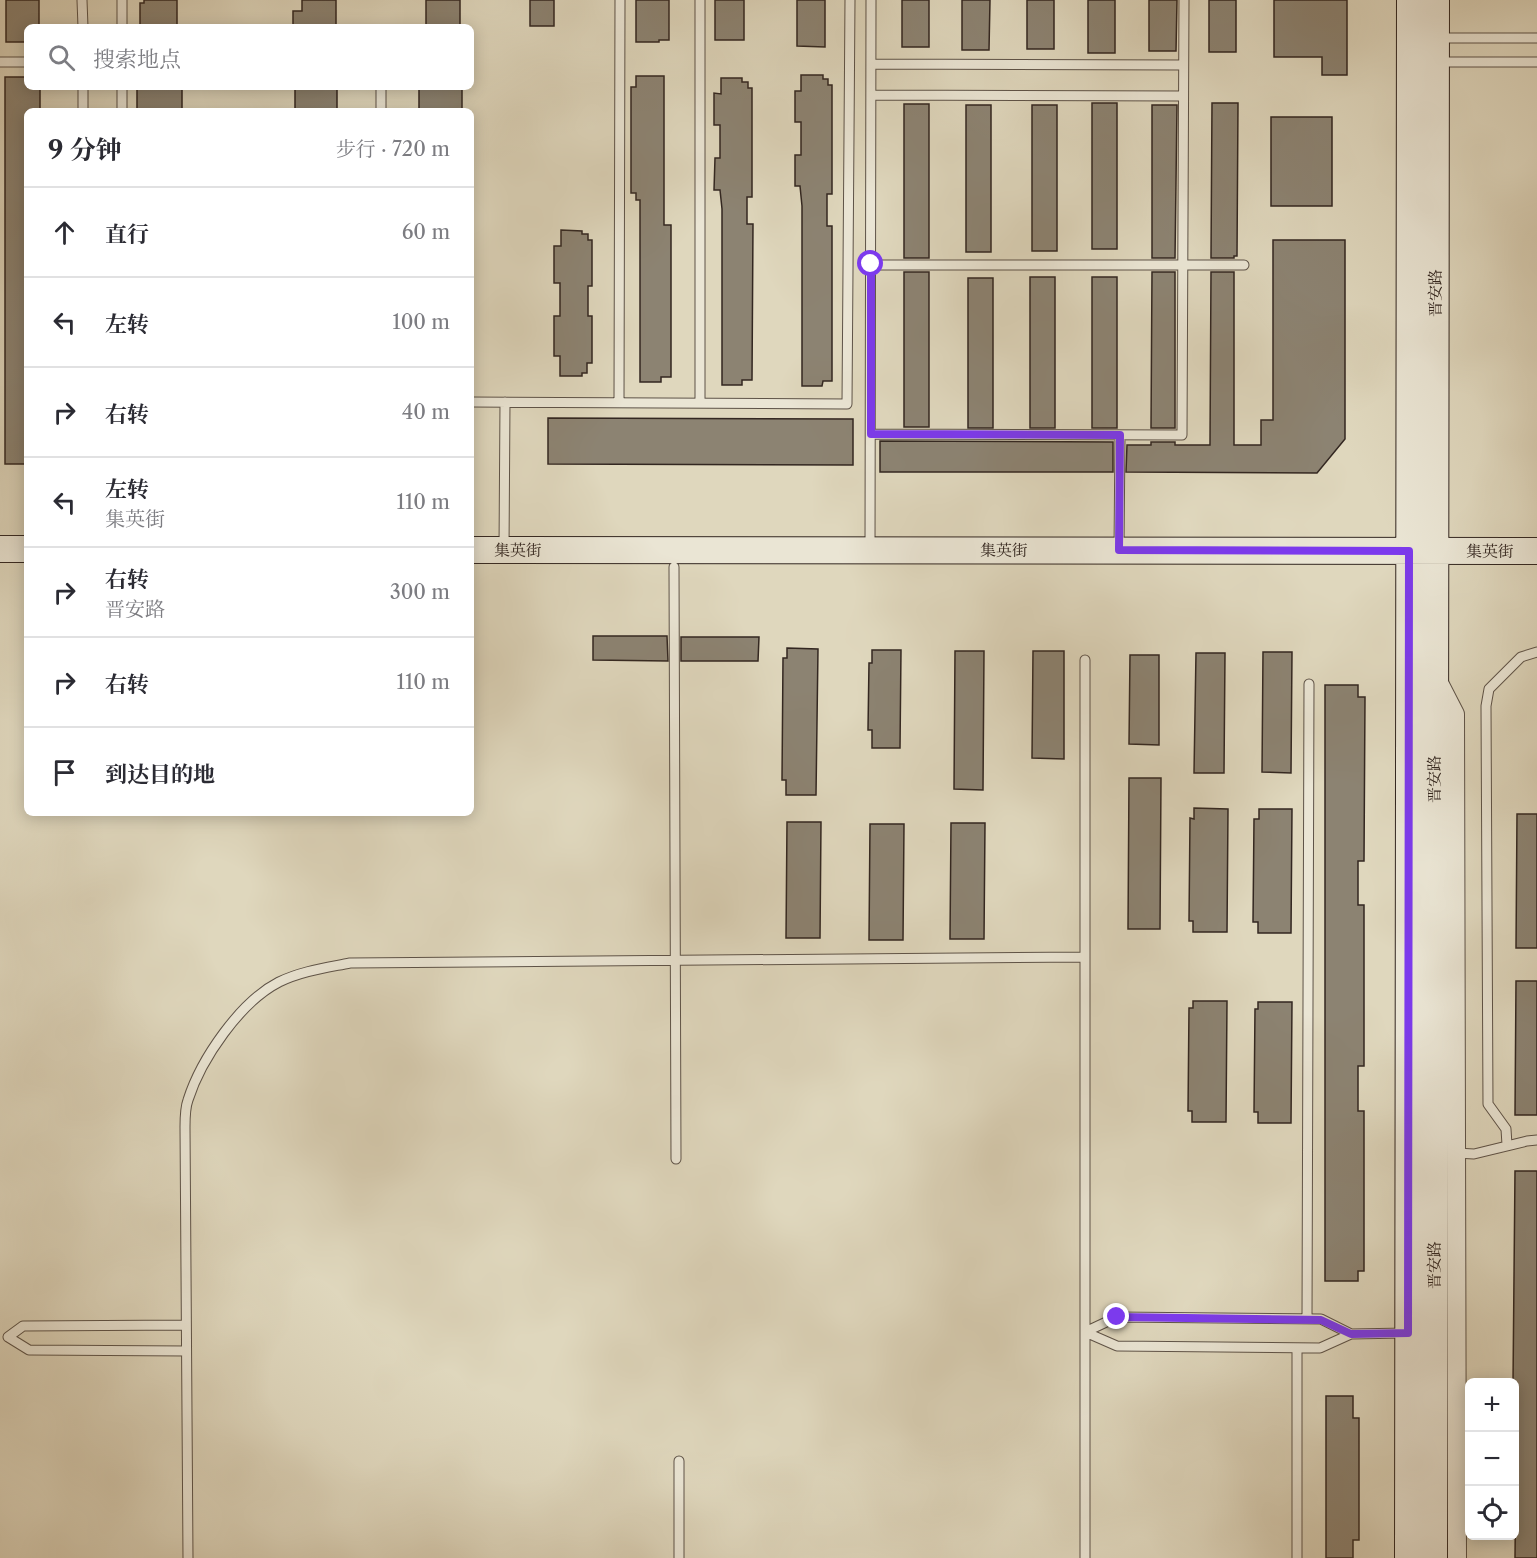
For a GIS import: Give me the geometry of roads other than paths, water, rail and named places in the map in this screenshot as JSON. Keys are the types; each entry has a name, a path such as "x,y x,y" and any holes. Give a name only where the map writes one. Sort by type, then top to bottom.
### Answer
{"main road":[{"name":"晋安路","path":"1408,1558 1410,0"},
{"name":"晋安路","path":"1434,1558 1436,0"},
{"path":"0,549 24,549"},
{"name":"集英街","path":"474,550 1119,550 1409,560"},
{"name":"集英街","path":"1434,560 1537,551"},
{"name":"集英街","path":"474,567 1434,560 1537,568"},
{"path":"0,567 24,567"}],"street":[{"path":"1434,674 1455,714 1457,1558"}],"lane":[{"path":"82,0 82,24"},
{"path":"122,0 122,24"},
{"path":"619,402 620,0"},
{"path":"700,0 700,403"},
{"path":"474,402 848,404 850,0"},
{"path":"870,550 871,0"},
{"path":"871,434 1182,435 1184,0"},
{"path":"1436,50 1537,38"},
{"path":"1436,50 1537,62"},
{"path":"0,62 24,62"},
{"path":"871,64 1184,65"},
{"path":"83,90 83,108"},
{"path":"122,90 122,108"},
{"path":"381,90 381,108"},
{"path":"871,95 1183,96"},
{"path":"871,264 1244,266"},
{"path":"504,550 505,402"},
{"path":"1119,550 1120,435"},
{"path":"674,567 676,1159"},
{"path":"1507,1145 1506,1129 1488,1104 1486,705 1489,689 1521,657 1537,652"},
{"path":"1084,1558 1085,660"},
{"path":"1307,1319 1310,684"},
{"path":"188,1558 184,1127 187,1101 201,1067 228,1029 252,1002 277,983 304,972 350,963 1085,957"},
{"path":"1456,1153 1474,1154 1537,1140"},
{"path":"1085,1332 1117,1317 1321,1320 1351,1334"},
{"path":"4,1337 23,1326 186,1325"},
{"path":"1085,1332 1117,1346 1297,1348 1320,1348 1351,1334 1408,1333"},
{"path":"4,1337 29,1350 186,1351"},
{"path":"1297,1348 1298,1558"},
{"path":"679,1461 679,1558"}]}
